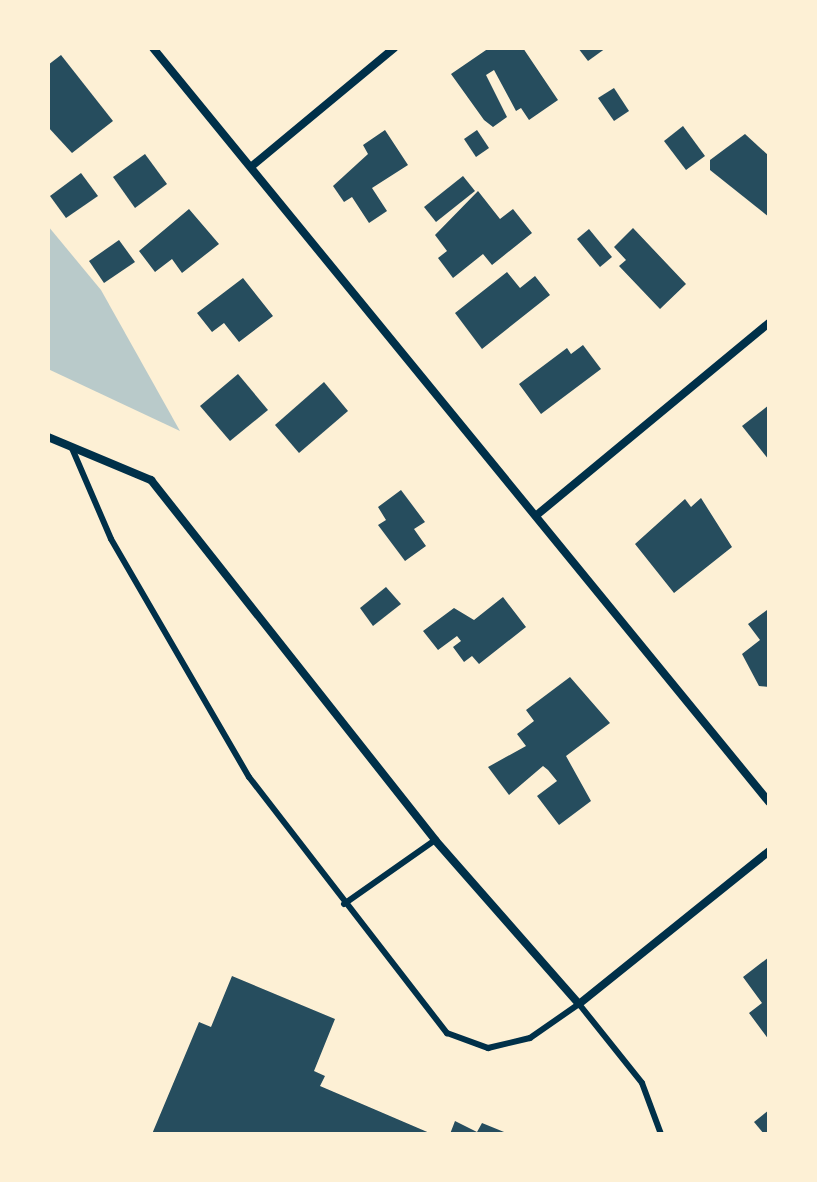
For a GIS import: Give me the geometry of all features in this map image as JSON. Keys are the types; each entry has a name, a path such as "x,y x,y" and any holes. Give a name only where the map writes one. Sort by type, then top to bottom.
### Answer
{"street":[{"path":"153,48 538,514 769,802"},
{"path":"252,166 394,48"},
{"path":"538,514 769,323"},
{"path":"48,437 151,480 435,840 579,1004 769,851"}],"lane":[{"path":"71,446 111,539 194,688 249,777 344,904 447,1033 488,1048 530,1038 579,1004 642,1083 661,1134"},
{"path":"344,904 435,840"}],"shaded area":[{"path":"48,226 101,290 180,431 48,369"}],"building":[{"path":"489,48 523,48 558,100 529,120 521,108 516,111 494,70 486,75 507,117 493,127 484,120 451,74"},
{"path":"578,48 606,48 588,61"},
{"path":"61,55 113,121 72,153 48,127 48,65"},
{"path":"614,88 629,111 614,121 598,98"},
{"path":"683,126 705,156 686,170 664,141"},
{"path":"385,130 408,165 372,188 387,211 369,223 352,197 344,202 333,186 368,154 363,145"},
{"path":"477,130 489,148 476,157 464,139"},
{"path":"745,134 769,156 769,217 710,170 710,160"},
{"path":"145,154 167,184 135,208 113,177"},
{"path":"81,173 98,196 66,218 50,196"},
{"path":"463,176 475,191 436,222 424,207"},
{"path":"478,191 500,219 513,209 532,233 492,265 483,254 453,278 438,258 447,251 435,235"},
{"path":"189,209 219,244 182,273 172,259 155,272 139,251"},
{"path":"633,228 686,284 660,309 619,266 626,260 614,247"},
{"path":"589,229 612,257 600,267 577,239"},
{"path":"119,240 135,262 104,283 89,261"},
{"path":"507,272 520,288 535,276 550,295 482,349 455,313"},
{"path":"243,278 273,316 239,342 224,323 212,332 197,313"},
{"path":"583,345 601,369 541,414 519,384 567,348 571,354"},
{"path":"238,374 268,410 230,441 200,406"},
{"path":"324,382 348,411 299,453 275,425"},
{"path":"769,405 769,460 742,426"},
{"path":"401,490 425,522 414,529 426,546 405,561 378,525 386,520 378,507"},
{"path":"701,498 732,547 674,593 635,544 685,499 691,507"},
{"path":"386,587 401,604 373,626 360,608"},
{"path":"503,597 526,627 479,664 472,656 464,662 453,647 461,641 457,636 438,650 423,631 454,608 474,620"},
{"path":"767,610 769,687 759,686 742,654 760,640 748,624"},
{"path":"570,677 610,723 566,756 591,801 559,825 537,796 557,781 548,770 543,766 509,795 488,767 526,746 517,734 534,721 526,710"},
{"path":"769,957 769,1040 749,1013 762,1003 743,977"},
{"path":"232,976 335,1019 314,1071 325,1076 320,1086 432,1134 152,1134 199,1022 211,1027"},
{"path":"769,1110 769,1134 764,1134 754,1122"},
{"path":"455,1121 477,1132 482,1123 509,1134 450,1134"}]}
